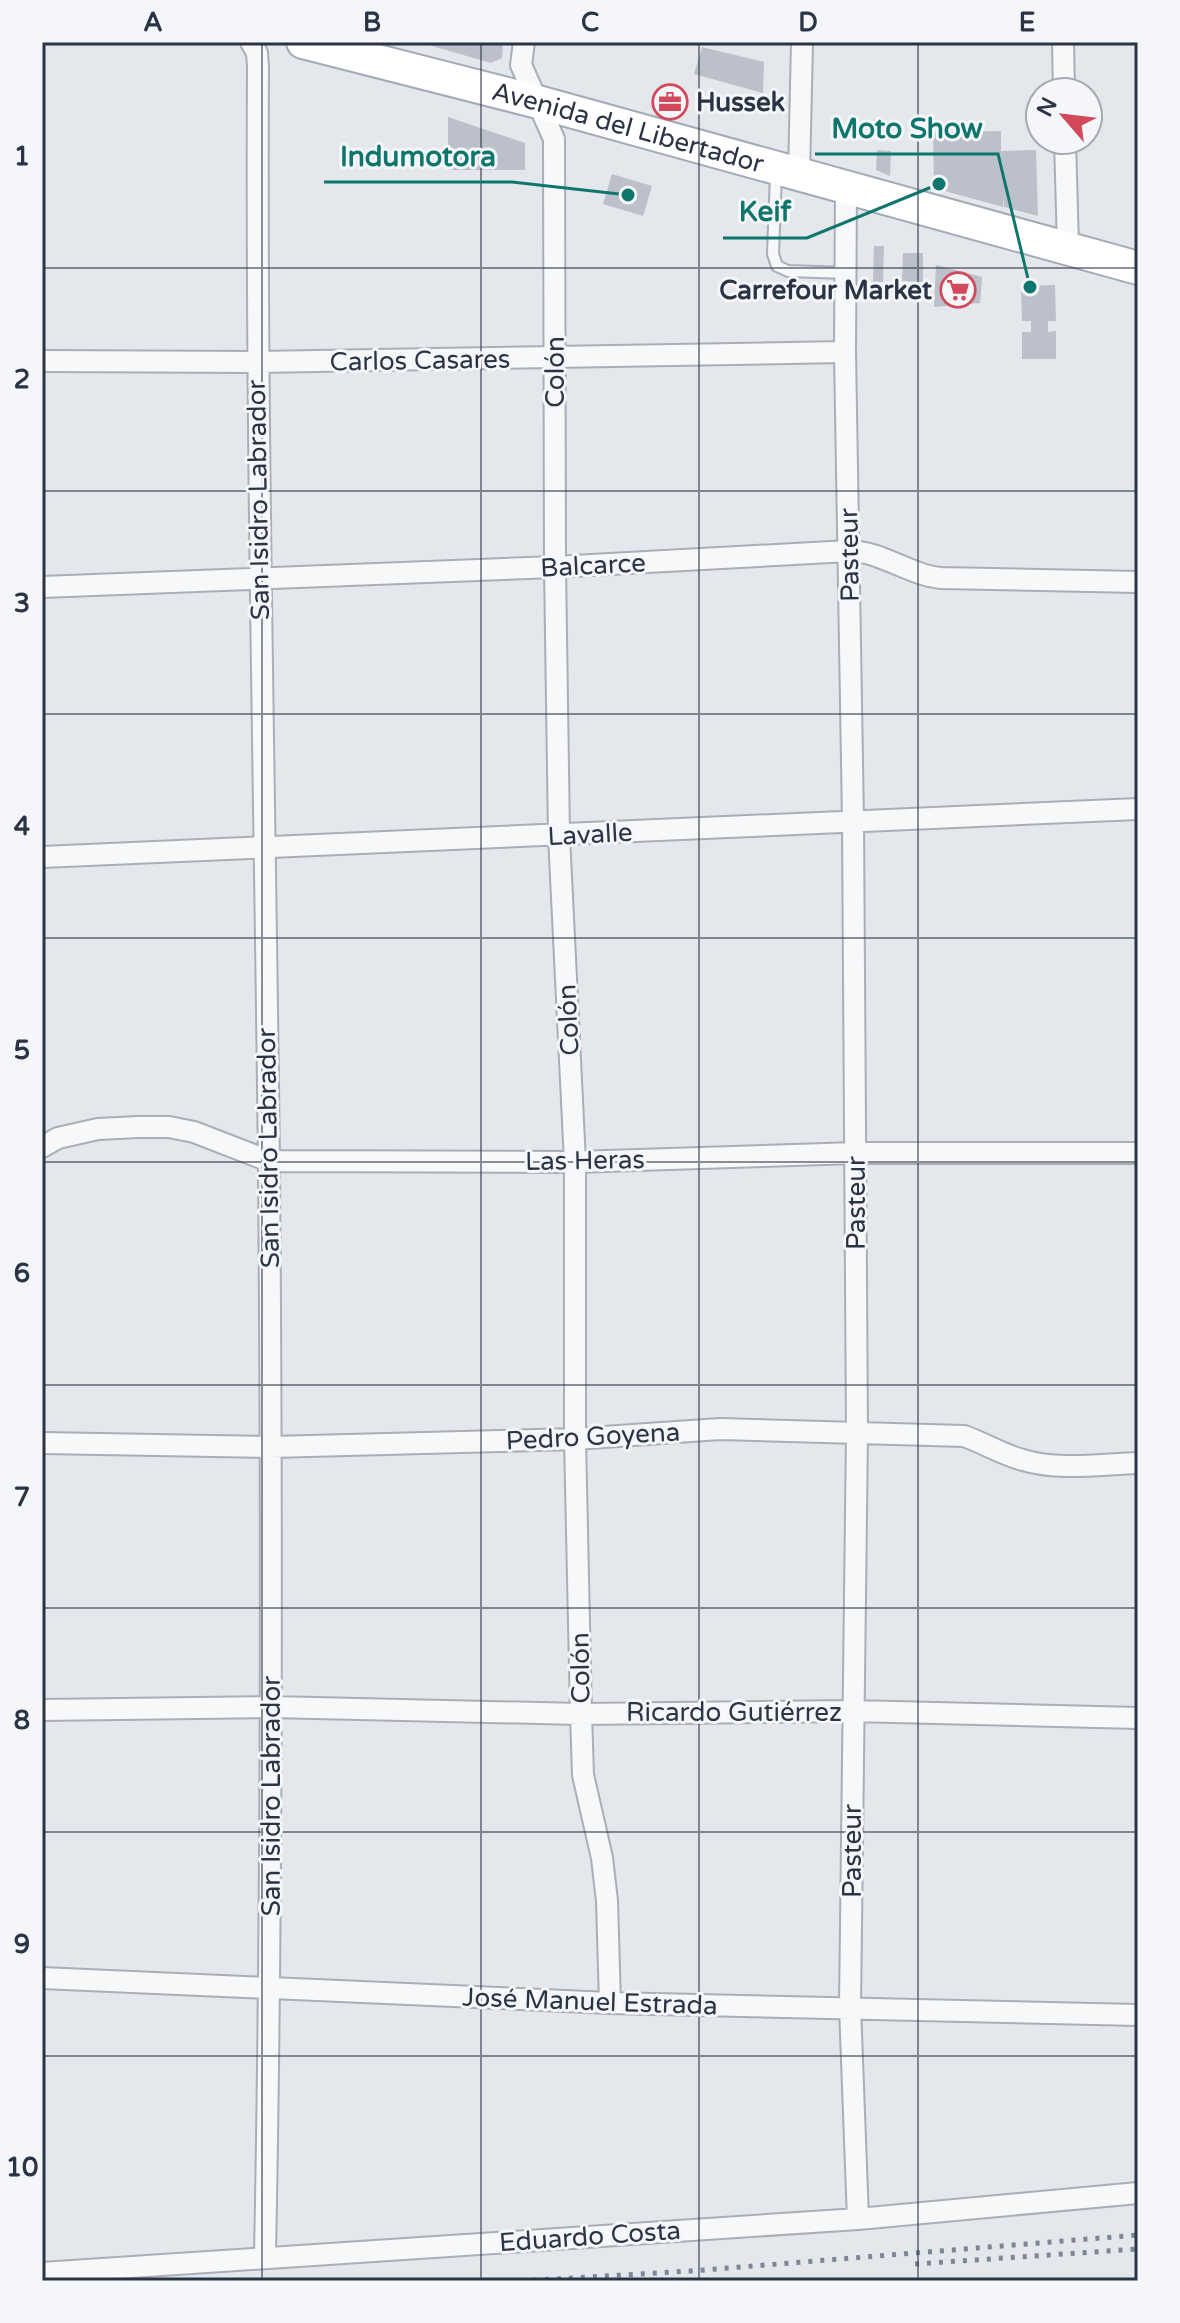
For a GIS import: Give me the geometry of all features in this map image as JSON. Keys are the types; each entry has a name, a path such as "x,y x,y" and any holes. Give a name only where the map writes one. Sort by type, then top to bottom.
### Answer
{"main road":[{"name":"Avenida del Libertador","path":"303,42 538,102 1138,268"}],"street":[{"name":"San Isidro Labrador","path":"251,42 257,53 258,67 259,577 271,1447 270,1990 265,2256"},
{"name":"Colón","path":"524,42 521,65 554,139 559,836 575,1162 575,1439 581,1714 583,1775 602,1858 607,1901 610,2003"},
{"path":"787,171 802,42"},
{"path":"1063,42 1064,76"},
{"path":"1065,156 1068,247"},
{"name":"Pasteur","path":"846,187 845,352 853,820 857,1432 850,2007 858,2219"},
{"name":"Carlos Casares","path":"42,361 257,362 845,352"},
{"name":"Balcarce","path":"42,587 555,567 849,551 862,551 924,576 941,578 1138,582"},
{"name":"Lavalle","path":"42,857 1138,809"},
{"name":"Las Heras","path":"42,1147 58,1138 98,1129 169,1127 194,1132 269,1161 575,1162 856,1153 1138,1153"},
{"name":"Pedro Goyena","path":"42,1443 271,1447 575,1439 720,1429 964,1436 1022,1460 1052,1465 1138,1463"},
{"name":"Ricardo Gutiérrez","path":"42,1710 271,1707 581,1714 853,1711 1138,1718"},
{"name":"José Manuel Estrada","path":"42,1978 610,2003 1138,2015"},
{"name":"Eduardo Costa","path":"42,2273 858,2219 1138,2193"}],"lane":[{"path":"787,171 773,254 777,266 788,271 846,273"}],"building":[{"path":"418,42 503,42 502,58 491,63"},
{"path":"702,47 764,62 763,93 694,74"},
{"path":"448,117 525,143 525,170 448,170"},
{"path":"1001,131 1001,151 1024,150 1024,156 1036,156 1038,216 1004,207 1004,195 1003,207 934,188 933,132"},
{"path":"877,150 891,151 890,176 876,170"},
{"path":"612,174 652,186 643,216 603,204"},
{"path":"874,246 884,246 883,282 873,282"},
{"path":"903,253 923,253 923,282 902,281"},
{"name":"Carrefour Market","path":"936,265 982,277 980,303 934,307"},
{"path":"1055,285 1056,321 1048,321 1048,332 1056,331 1056,359 1022,359 1022,332 1031,332 1031,321 1022,321 1021,286"}],"railway":[{"path":"521,2281 691,2271 1138,2235"},
{"path":"915,2264 1138,2249"}],"place":[{"name":"Hussek","path":"670,102"},
{"name":"Keif","path":"939,184"},
{"name":"Indumotora","path":"628,195"},
{"name":"Moto Show","path":"1030,287"},
{"name":"Carrefour Market","path":"958,290"}]}
